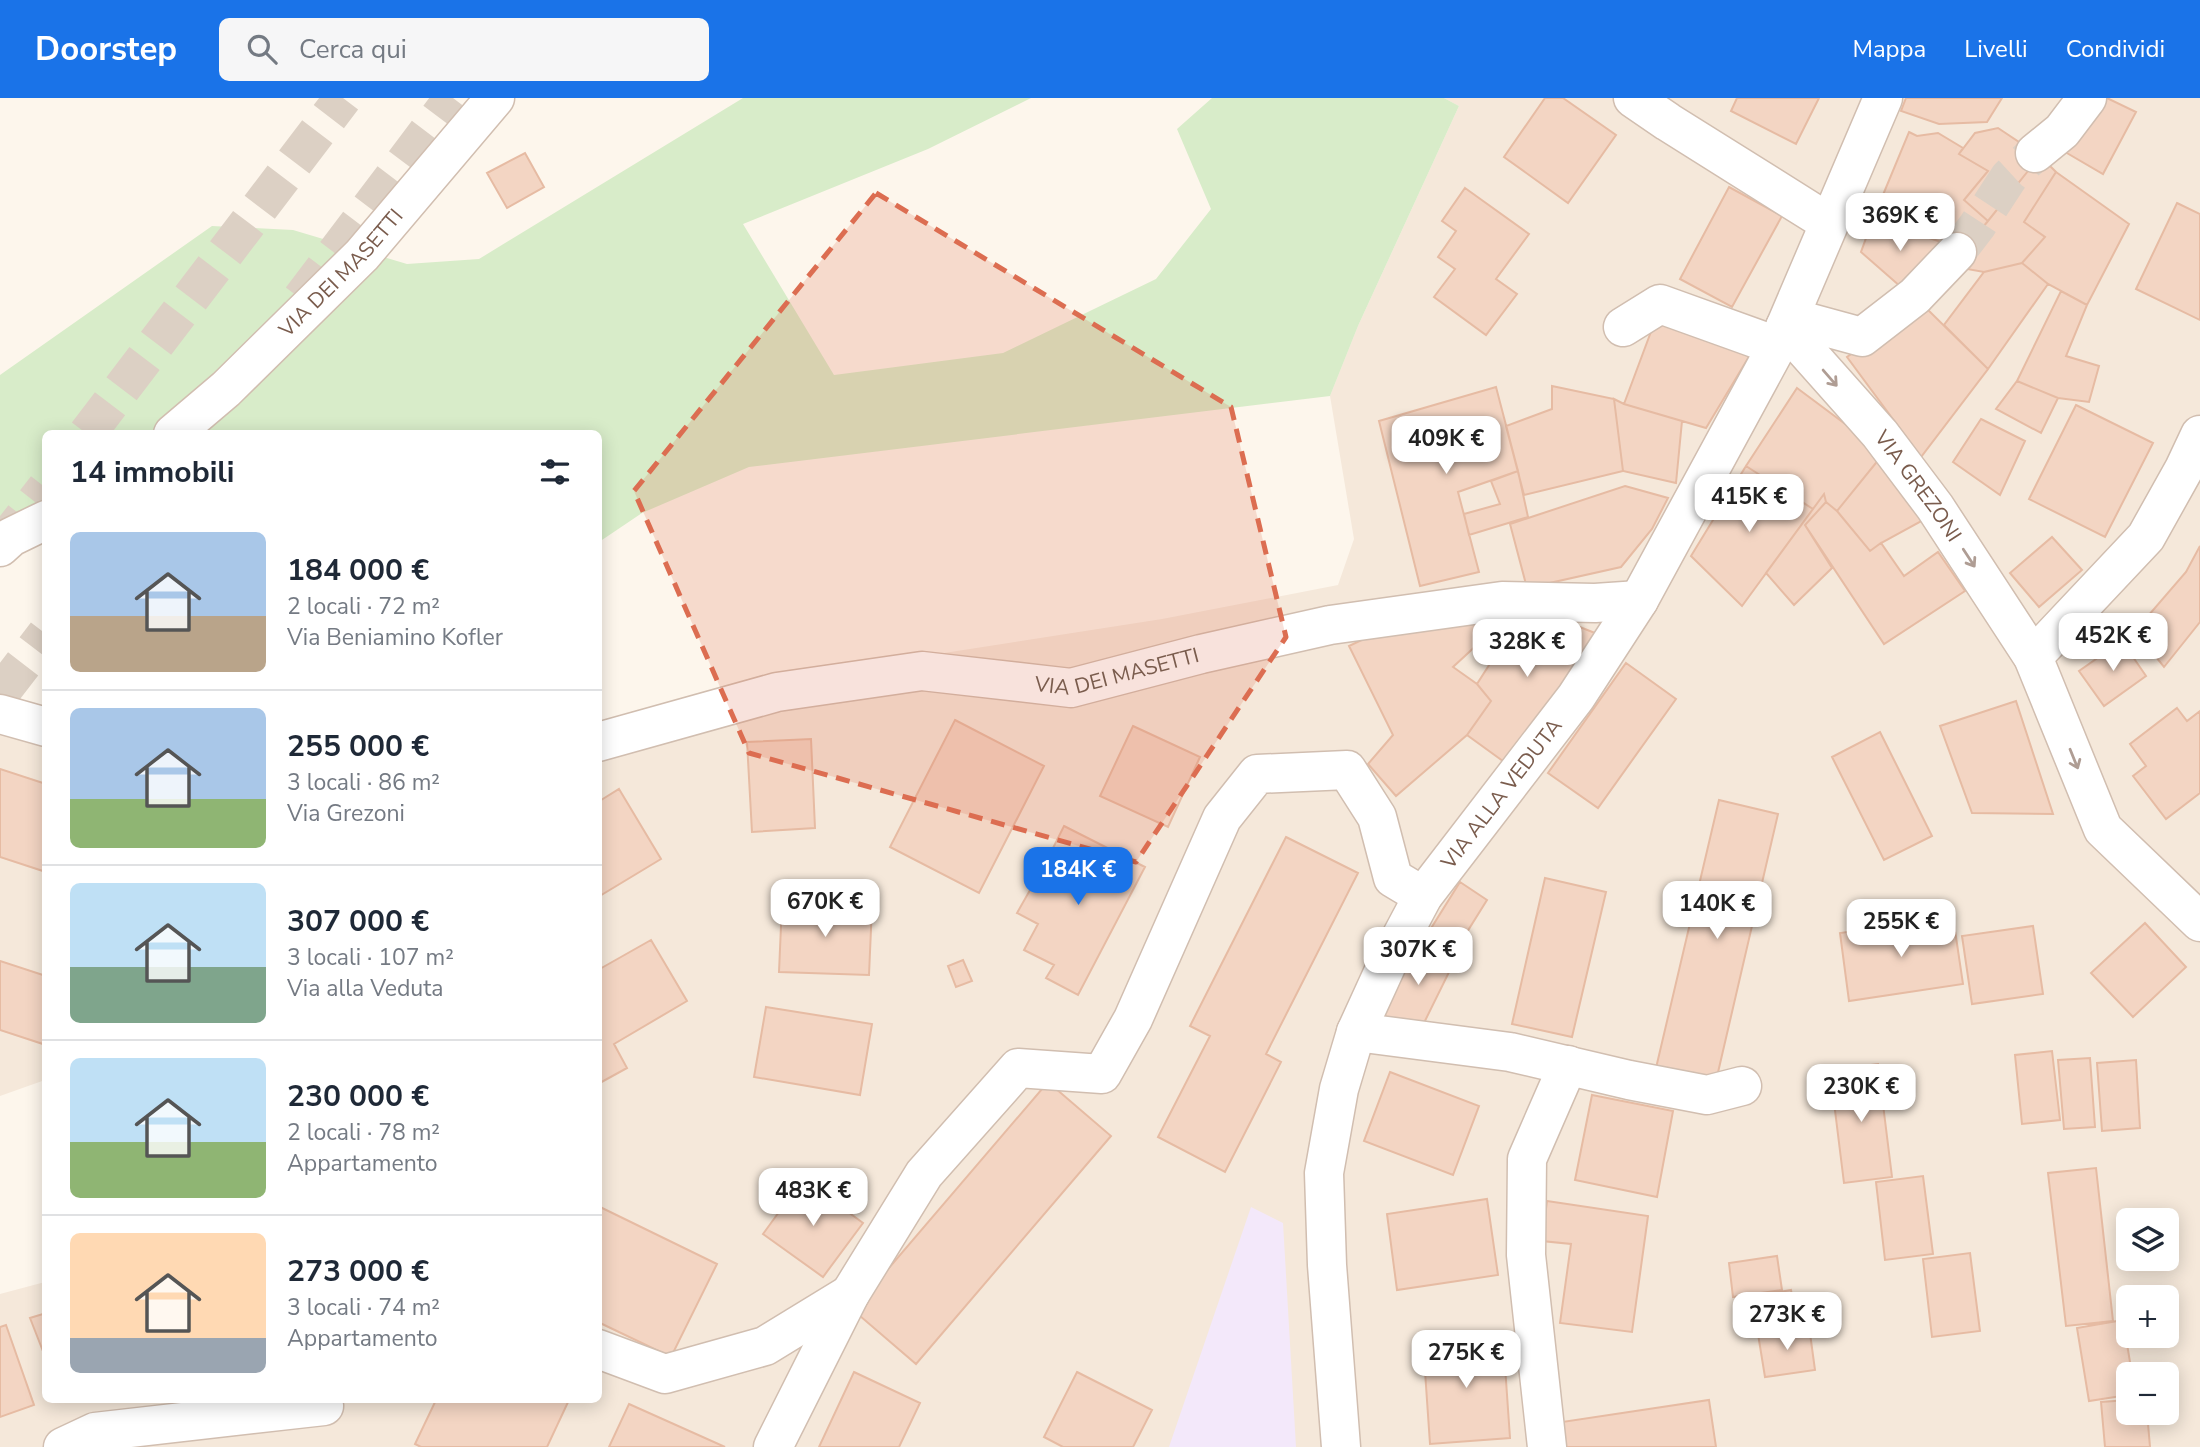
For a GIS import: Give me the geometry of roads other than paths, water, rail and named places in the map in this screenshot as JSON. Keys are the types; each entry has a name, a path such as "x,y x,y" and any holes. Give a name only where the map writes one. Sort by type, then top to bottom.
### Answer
{"street":[{"name":"VIA DEI MASETTI","path":"178,430 226,389 362,255 495,98"},
{"path":"1633,98 1829,223"},
{"name":"VIA ALLA VEDUTA","path":"1341,1447 1327,1265 1324,1173 1339,1089 1356,1032 1388,962 1423,896 1576,697 1639,600 1781,337 1883,98"},
{"path":"2035,153 2062,131 2087,98"},
{"path":"1623,327 1660,304 1781,337 1807,322 1862,337 1915,296 1957,252"},
{"name":"VIA GREZONI","path":"1781,337 1880,434 1935,507 1991,603 2033,657 2103,829 2200,922"},
{"path":"2033,657 2146,537 2200,436"},
{"path":"0,547 11,537 42,522"},
{"name":"VIA DEI MASETTI","path":"602,741 777,692 922,671 1071,688 1201,654 1330,625 1502,601 1595,603 1639,600"},
{"path":"0,714 42,726"},
{"path":"773,1447 850,1294 925,1174 1018,1068 1102,1074 1133,1019 1222,818 1257,774 1347,770 1377,817 1393,878 1423,896"},
{"path":"1356,1032 1510,1052 1707,1095 1742,1086"},
{"path":"1547,1447 1526,1255 1527,1159 1567,1065"},
{"path":"602,1350 665,1374 765,1346 850,1294"},
{"path":"63,1447 95,1432 324,1406"}],"tunnel":[{"path":"90,430 343,98"},
{"path":"301,299 453,98"},
{"path":"1957,252 2009,177 2035,153"},
{"path":"0,547 42,493"},
{"path":"0,694 42,639"}]}
